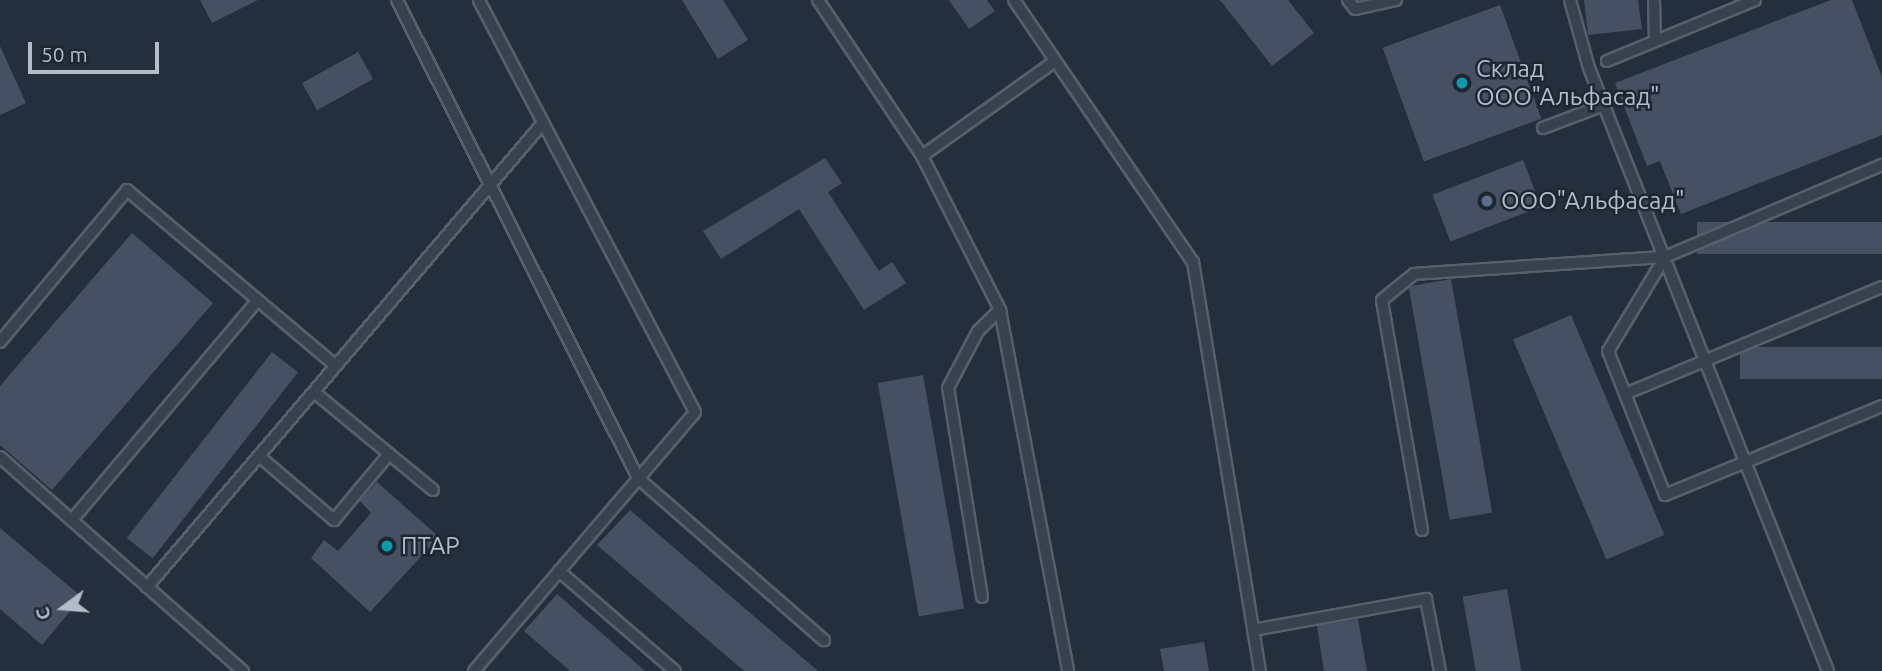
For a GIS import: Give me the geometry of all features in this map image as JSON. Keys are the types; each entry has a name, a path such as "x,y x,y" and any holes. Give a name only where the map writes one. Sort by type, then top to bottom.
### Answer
{"lane":[{"path":"397,0 638,478 824,640"},
{"path":"478,0 695,412 478,669"},
{"path":"818,0 922,156 1000,310 1068,671"},
{"path":"1014,0 1193,262 1260,671"},
{"path":"1348,0 1355,9 1396,0"},
{"path":"1570,0 1604,105 1828,671"},
{"path":"1654,0 1655,40"},
{"path":"1606,61 1755,0"},
{"path":"922,156 1055,61"},
{"path":"1543,128 1604,105"},
{"path":"147,587 543,123"},
{"path":"1422,530 1382,300 1413,274 1665,257 1882,165"},
{"path":"0,342 127,190 336,366"},
{"path":"1665,257 1608,351 1665,495 1882,406"},
{"path":"1625,394 1882,287"},
{"path":"72,520 258,299"},
{"path":"982,597 948,388 978,331 1000,310"},
{"path":"314,392 433,490"},
{"path":"259,456 334,520 389,454"},
{"path":"0,457 243,671"},
{"path":"559,571 675,671"},
{"path":"1253,630 1426,599 1440,671"}],"building":[{"path":"200,0 258,0 212,23"},
{"path":"682,0 723,0 748,40 718,59"},
{"path":"949,0 987,0 995,11 969,29"},
{"path":"1220,0 1288,0 1314,33 1272,66"},
{"path":"1584,0 1638,0 1642,29 1588,35"},
{"path":"1831,0 1852,0 1882,77 1882,135 1681,214 1660,161 1647,166 1615,83"},
{"name":"Склад ООО\"Альфасад\"","path":"1500,5 1541,119 1424,161 1383,48"},
{"path":"0,46 26,103 0,115"},
{"path":"358,52 373,79 317,110 302,83"},
{"path":"825,158 842,183 828,192 879,271 892,262 906,283 864,310 799,209 721,259 703,231"},
{"name":"ООО\"Альфасад\"","path":"1523,160 1541,207 1450,241 1432,195"},
{"path":"1697,222 1882,222 1882,254 1697,254"},
{"path":"132,233 213,303 52,490 0,445 0,386"},
{"path":"1451,279 1492,512 1450,520 1409,286"},
{"path":"1571,315 1664,535 1606,560 1513,340"},
{"path":"1740,347 1882,347 1882,379 1740,379"},
{"path":"272,352 298,372 153,558 127,538"},
{"path":"923,375 964,608 919,616 878,383"},
{"name":"ПТАР","path":"377,482 439,537 370,612 311,558 324,540 338,551 371,513 360,501"},
{"path":"630,510 818,671 744,671 597,545"},
{"path":"0,528 82,597 42,645 0,609"},
{"path":"1507,589 1521,671 1476,671 1463,597"},
{"path":"557,594 645,671 570,671 524,631"},
{"path":"1358,619 1367,671 1324,671 1317,626"},
{"path":"1204,642 1209,671 1164,671 1160,649"}],"place":[{"name":"Склад ООО\"Альфасад\"","path":"1462,83"},
{"name":"ООО\"Альфасад\"","path":"1487,201"},
{"name":"ПТАР","path":"387,546"}]}
